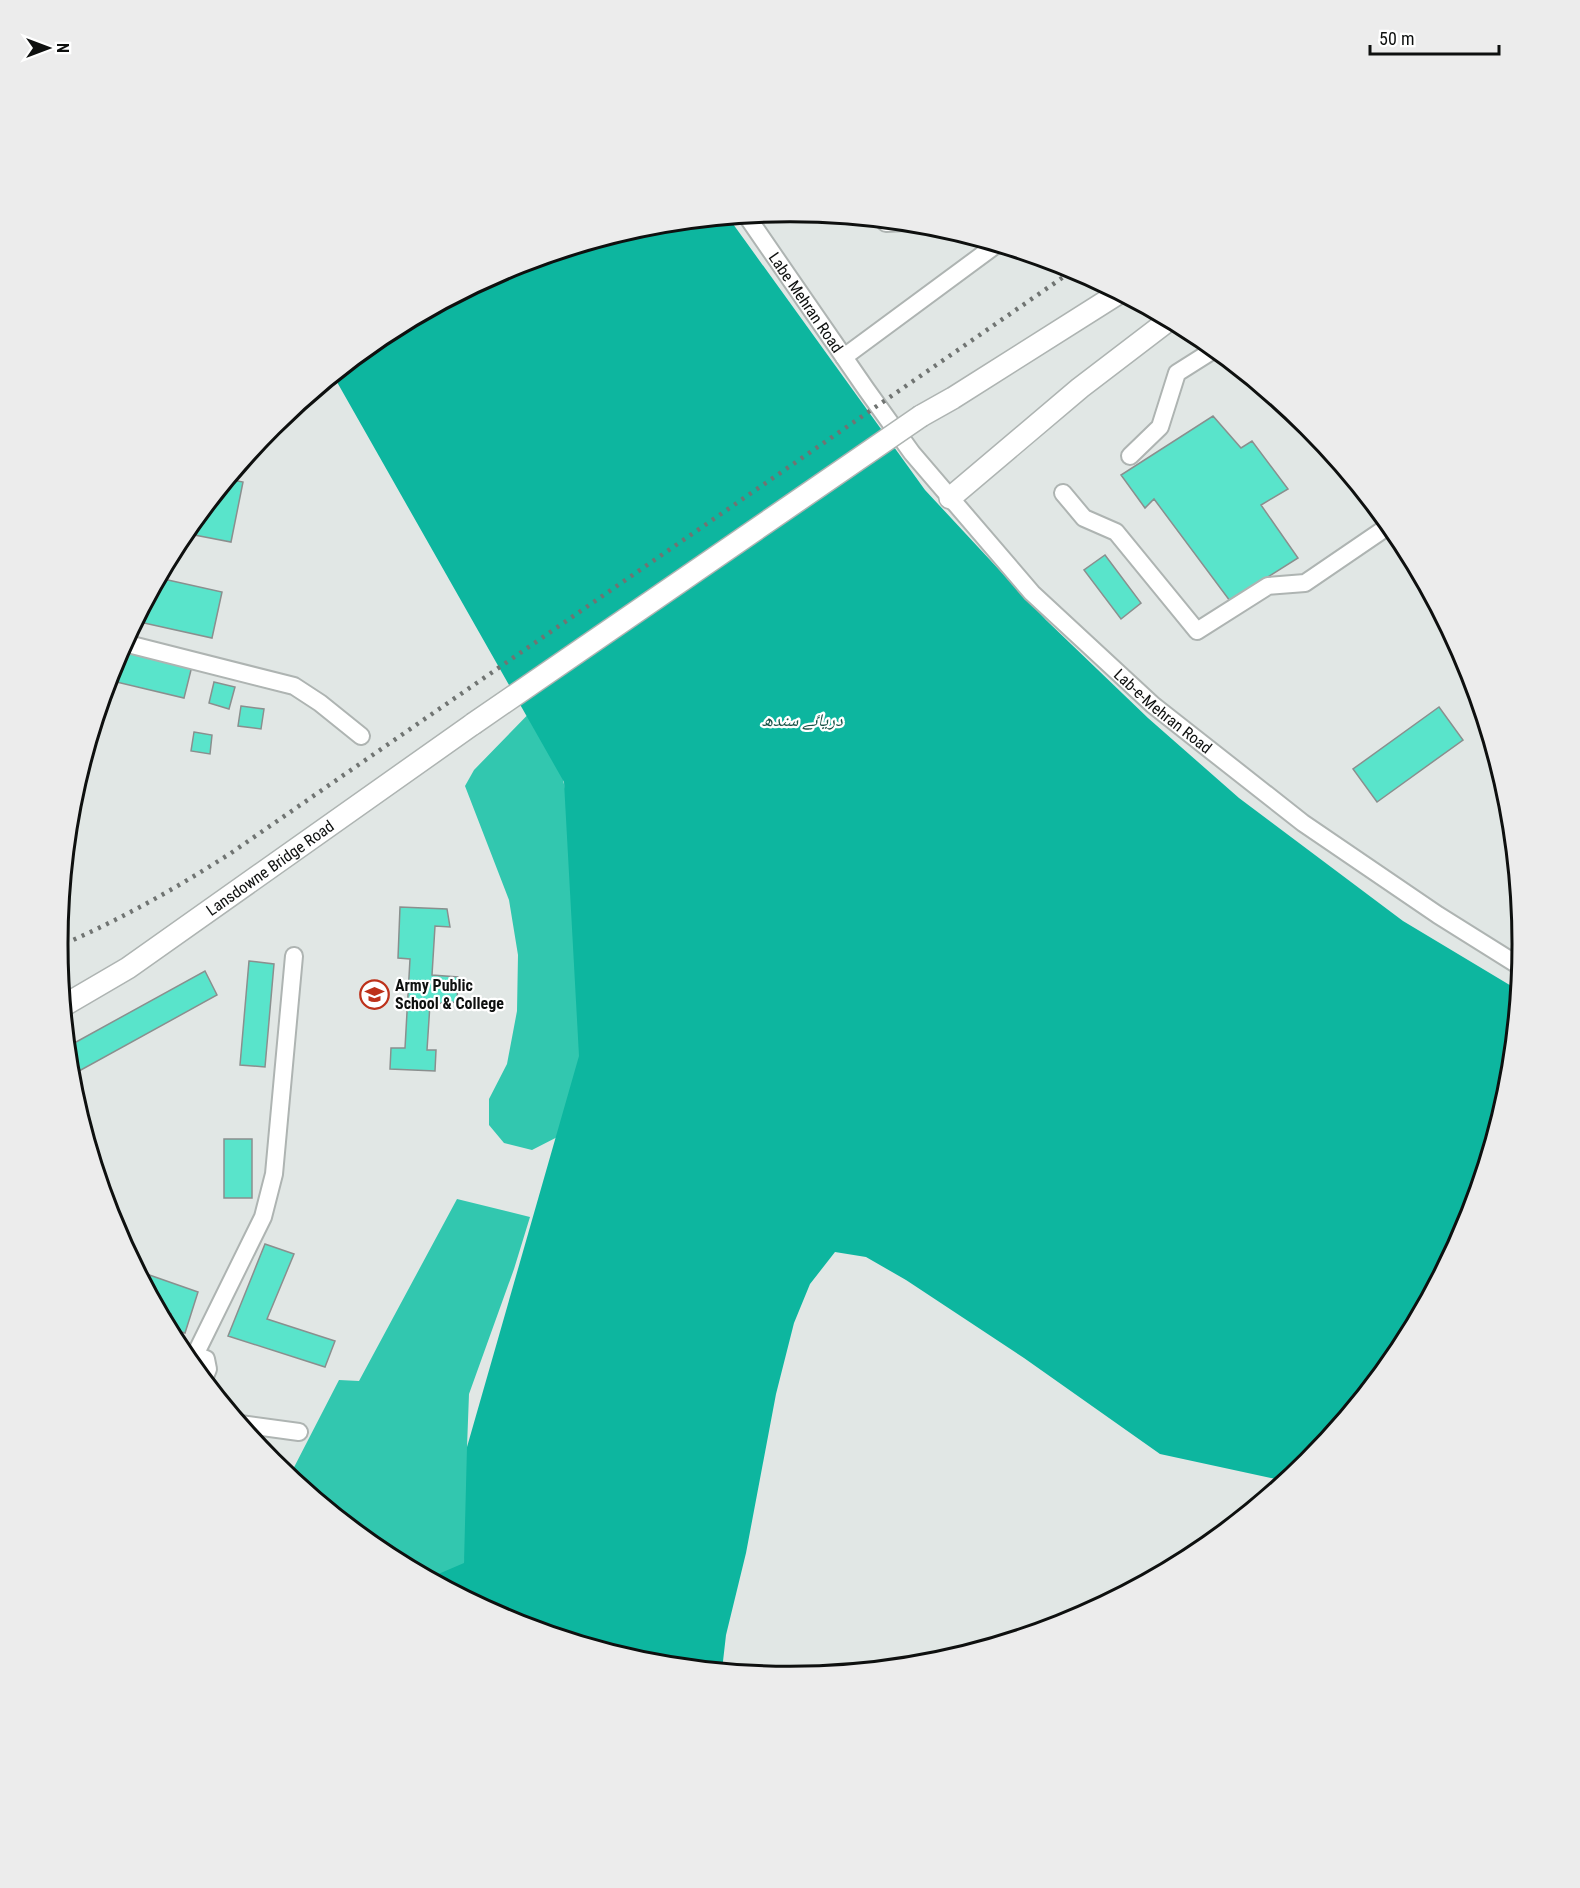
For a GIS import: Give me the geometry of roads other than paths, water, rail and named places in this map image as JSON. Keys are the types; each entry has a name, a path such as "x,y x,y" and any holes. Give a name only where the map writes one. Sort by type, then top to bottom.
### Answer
{"main road":[{"name":"Lansdowne Bridge Road","path":"70,1002 128,968 473,724 921,416 1112,297"},
{"path":"950,498 1080,388 1162,325"}],"street":[{"name":"Labe Mehran Road","path":"751,223 866,389"},
{"path":"844,357 989,250"},
{"path":"1130,456 1160,427 1177,373 1207,354"},
{"name":"Lab-e-Mehran Road","path":"866,389 912,453 1032,592 1153,705 1303,823 1438,915 1512,960"},
{"path":"1064,493 1083,518 1116,532 1197,631 1268,586 1305,583 1382,530"},
{"path":"132,645 294,686 361,736"},
{"path":"191,1348 263,1217 274,1174 294,956"},
{"path":"197,1356 206,1359 207,1371"},
{"path":"252,1426 299,1432"}],"water":[{"name":"دریائے سندھ","path":"733,224 925,490 1046,620 1148,718 1239,798 1403,921 1511,986 1499,1085 1474,1176 1458,1220 1438,1264 1391,1345 1333,1420 1301,1455 1275,1479 1160,1454 1024,1358 906,1280 866,1257 835,1252 810,1284 794,1323 776,1394 746,1553 726,1635 723,1663 649,1653 603,1642 514,1612 437,1574 464,1563 467,1447 579,1056 564,782 337,382 389,343 429,318 514,276 603,246 649,235"}],"railway":[{"path":"68,942 146,904 231,853 1065,276"}],"place":[{"name":"Army Public School & College","path":"374,994"}]}
